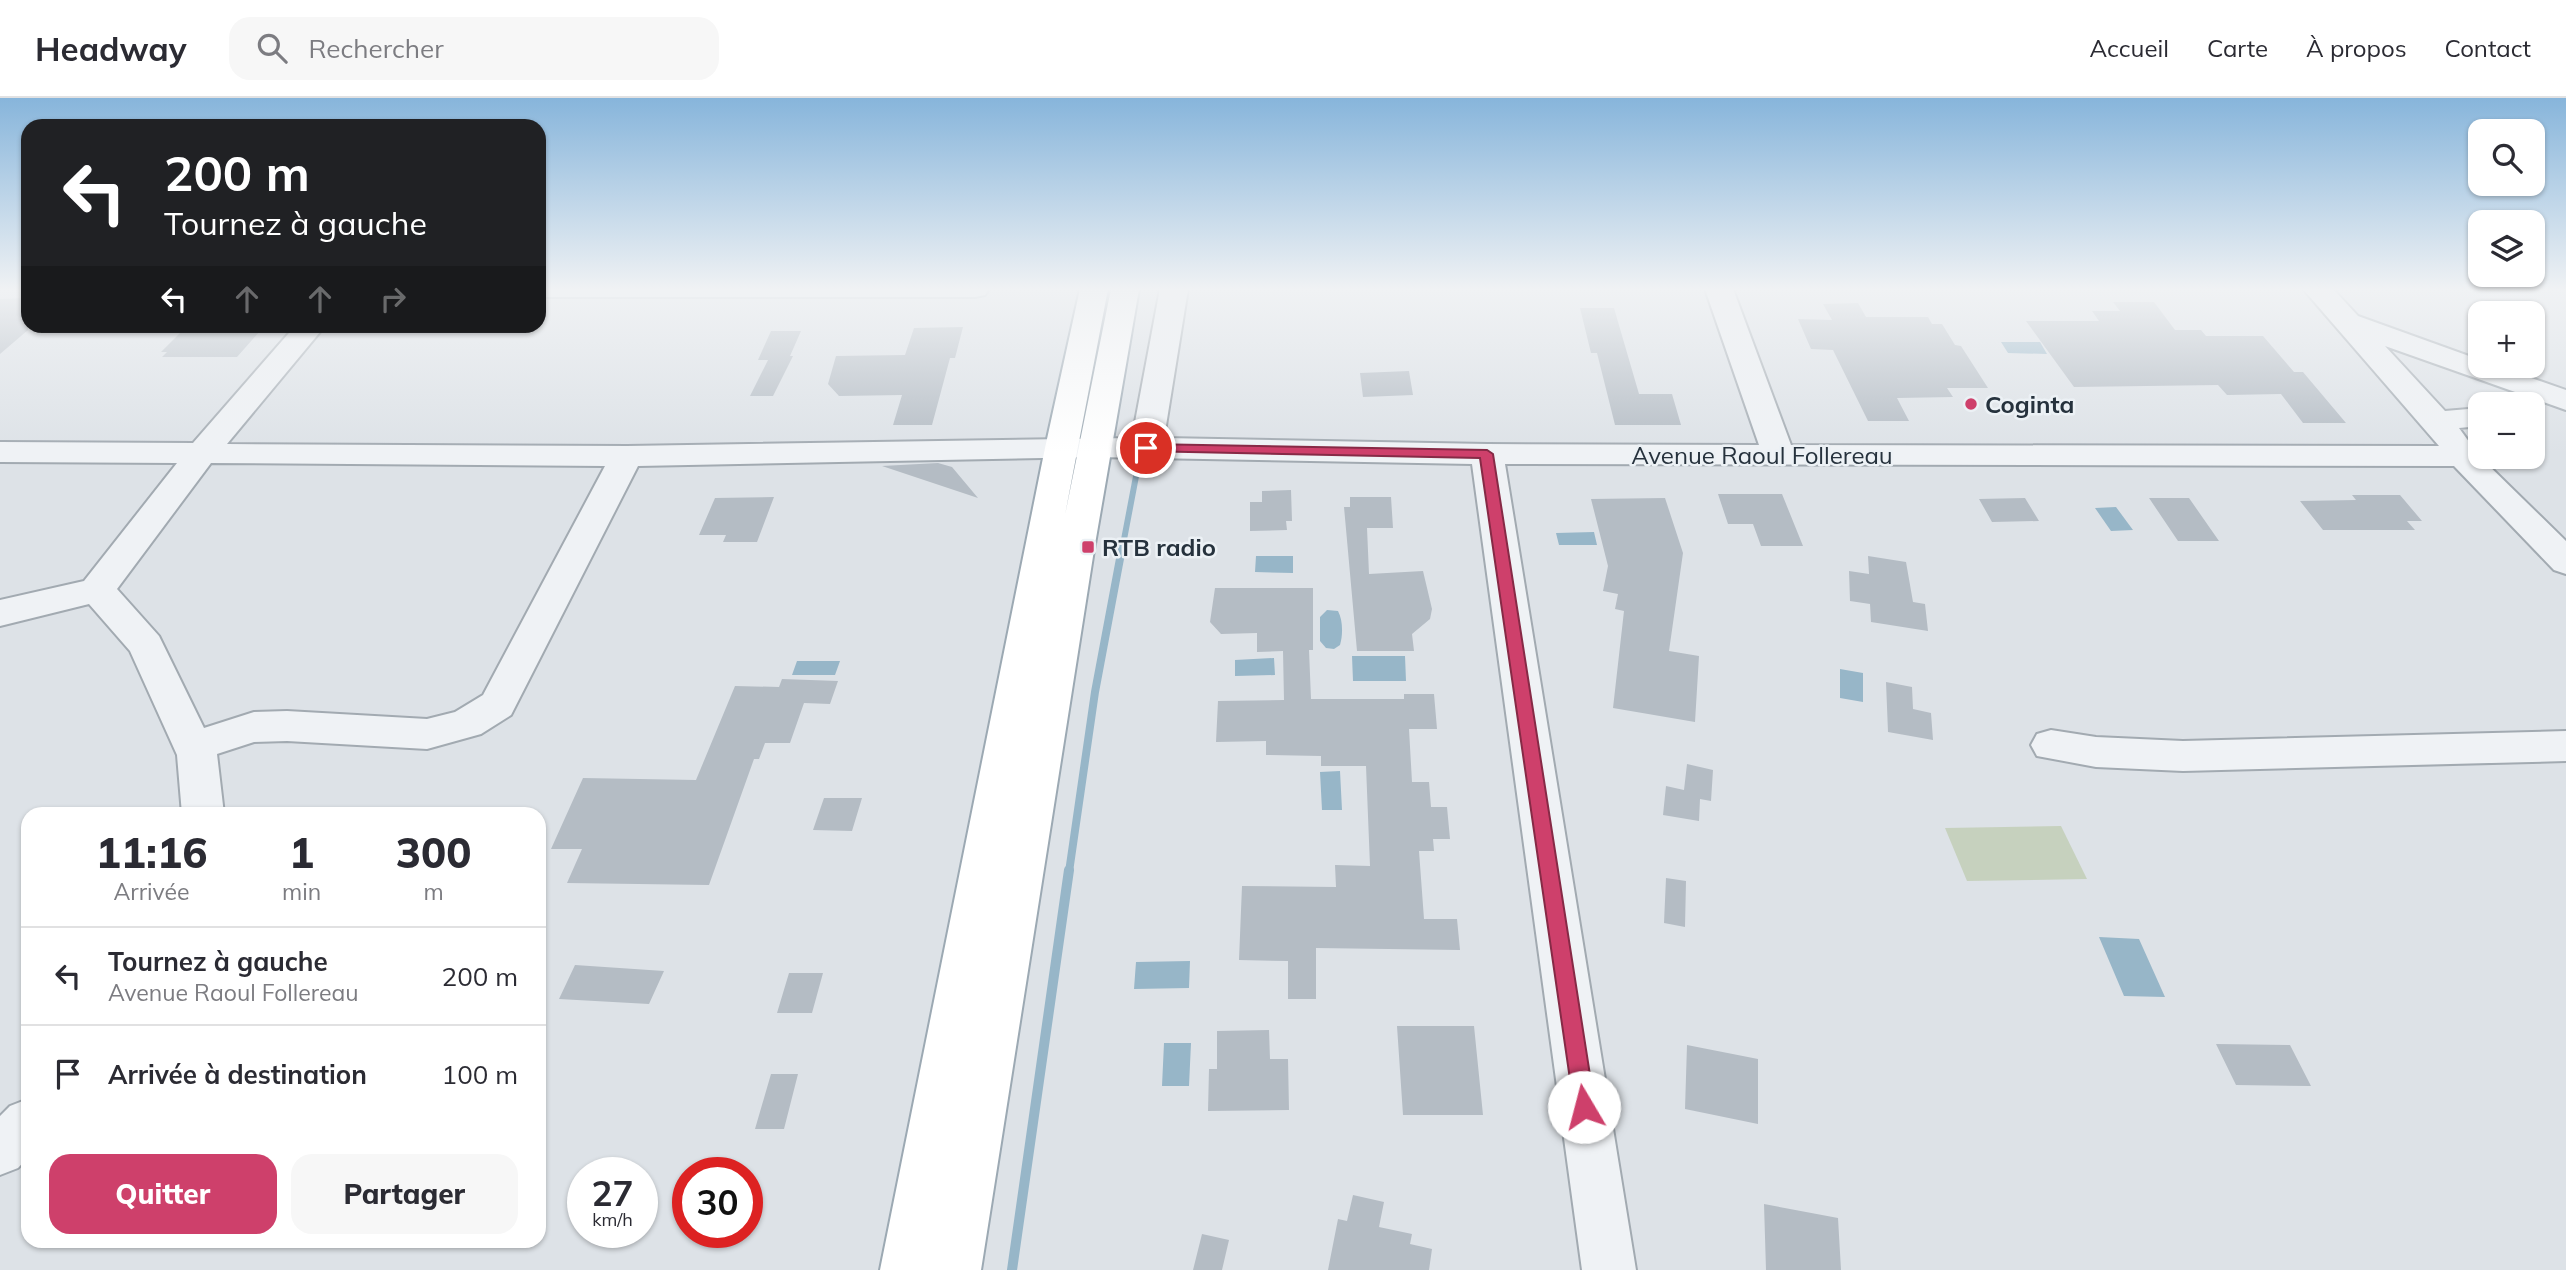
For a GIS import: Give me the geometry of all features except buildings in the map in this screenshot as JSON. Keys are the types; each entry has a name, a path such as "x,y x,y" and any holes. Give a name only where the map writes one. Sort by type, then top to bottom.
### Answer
{"main road":[{"path":"954,1270 1078,447 1088,344"},
{"path":"906,1270 1078,447 1109,344"}],"street":[{"path":"0,613 43,605 97,590 202,452 295,344"},
{"path":"1146,448 1164,344"},
{"path":"1739,344 1779,455"},
{"path":"2368,344 2437,421 2463,456 2566,562"},
{"path":"2408,344 2566,401"},
{"path":"2545,409 2566,407"},
{"path":"2437,421 2468,418"},
{"name":"Avenue Raoul Follereau","path":"0,452 626,456 1078,447 1487,454 2463,456"},
{"path":"1487,454 1609,1270"},
{"path":"193,746 254,727 287,726 427,734 467,724 497,705 626,456"},
{"path":"97,590 145,645 197,755 202,807"},
{"path":"2051,745 2096,752 2183,756 2566,746"},
{"path":"0,1151 21,1129"}],"green space":[{"path":"2061,826 2087,879 1967,881 1945,828"}],"water":[{"path":"2002,344 2041,344 2047,354 2008,353"},
{"path":"2116,507 2133,530 2111,531 2095,508"},
{"path":"1594,532 1597,545 1559,545 1556,533"},
{"path":"1256,556 1293,556 1293,573 1255,572"},
{"path":"1327,610 1338,611 1341,619 1341,641 1334,649 1326,648 1320,641 1320,617"},
{"path":"1352,656 1405,656 1406,681 1353,681"},
{"path":"1274,658 1275,675 1235,676 1235,660"},
{"path":"797,661 840,661 835,675 792,675"},
{"path":"1840,669 1863,673 1863,702 1840,698"},
{"path":"1340,771 1342,810 1322,810 1320,772"},
{"path":"2099,937 2139,939 2165,997 2124,996"},
{"path":"1190,961 1189,988 1134,989 1136,962"},
{"path":"1164,1043 1191,1043 1189,1086 1162,1086"}],"waterway":[{"path":"1122,550 1141,450"},
{"path":"1069,872 1095,692 1122,548"},
{"path":"1012,1270 1069,870"}],"place":[{"name":"Coginta","path":"1971,404"},
{"name":"RTB radio","path":"1088,547"}],"route":[{"path":"1146,448 1487,454 1584,1107"}]}
